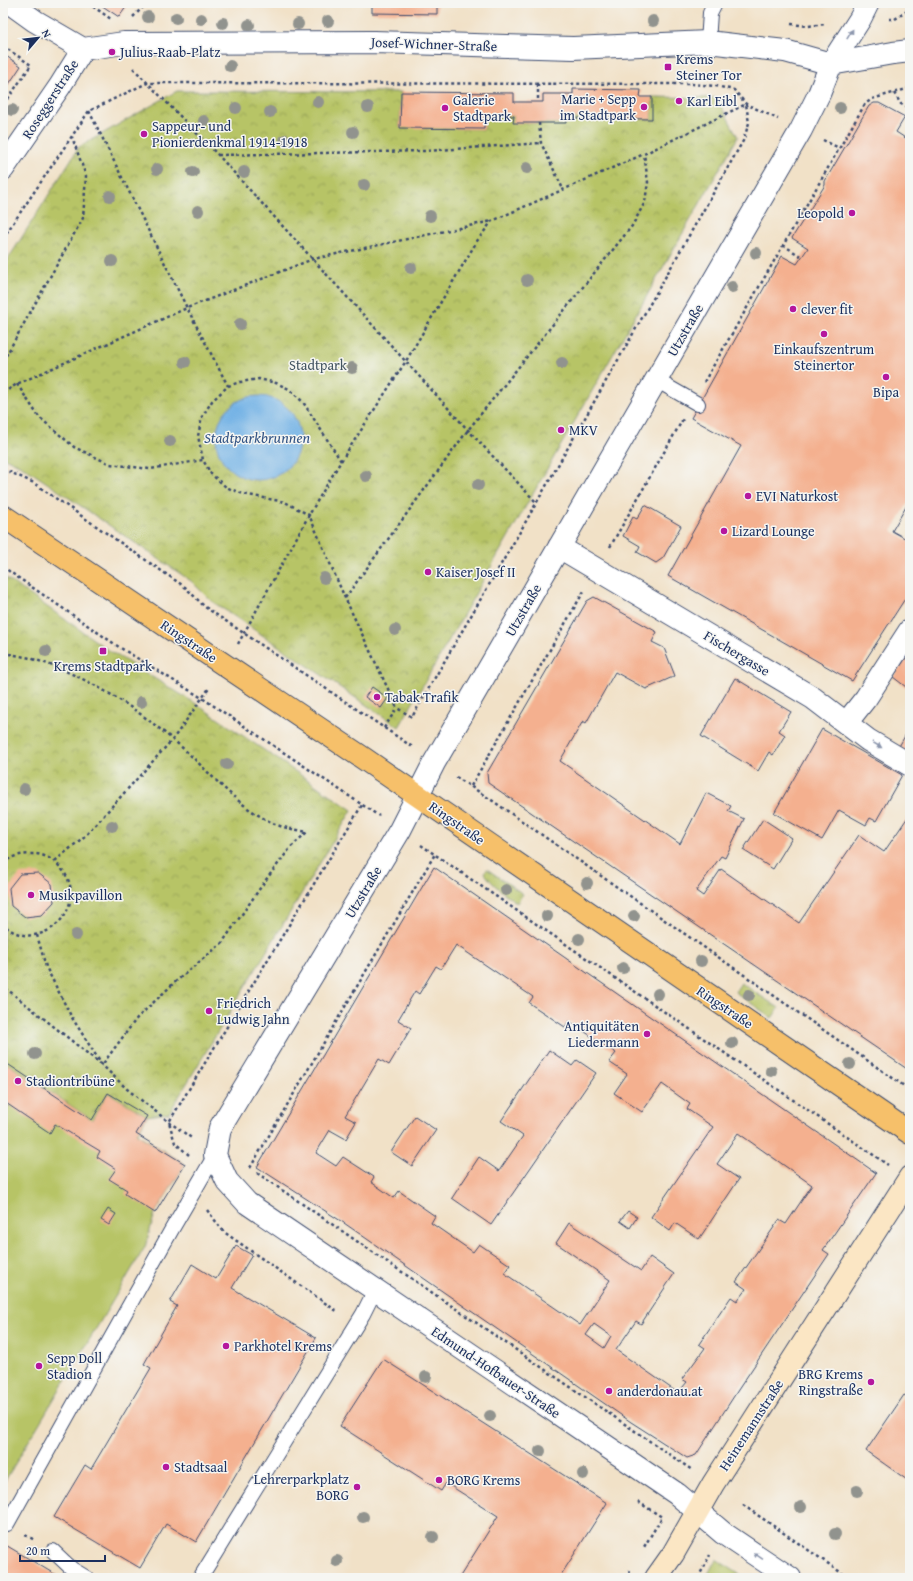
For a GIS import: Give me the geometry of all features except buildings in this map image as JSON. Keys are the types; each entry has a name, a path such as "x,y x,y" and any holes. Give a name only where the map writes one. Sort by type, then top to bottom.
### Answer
{"main road":[{"name":"Ringstraße","path":"3,516 417,796 910,1134"}],"street":[{"path":"10,3 35,21 82,49"},
{"name":"Utzstraße","path":"215,1155 220,1128 400,830 434,763 802,130 831,64 864,11"},
{"name":"Josef-Wichner-Straße","path":"82,49 132,43 374,42 572,48 708,42 785,51 831,64"},
{"name":"Roseggerstraße","path":"3,169 60,86 82,49"},
{"path":"831,64 910,51"},
{"name":"Fischergasse","path":"560,547 813,698 847,722 868,740 910,765"},
{"path":"847,722 866,698 910,630"},
{"name":"Edmund-Hofbauer-Straße","path":"215,1155 227,1181 247,1203 670,1490 724,1534 790,1578"},
{"name":"Heinemannstraße","path":"656,1578 673,1554 697,1512 910,1177"},
{"name":"Heinemannstraße","path":"669,1578 673,1554"}],"lane":[{"path":"708,42 710,12 715,3"},
{"path":"656,380 696,403"},
{"path":"7,1524 179,1216 215,1155"},
{"path":"200,1578 363,1314 375,1290"},
{"path":"53,1551 72,1569 87,1578"}],"path":[{"path":"88,3 117,23"},
{"path":"128,22 147,3"},
{"path":"790,24 808,26 864,11 895,18 910,9"},
{"path":"3,46 31,65 3,106"},
{"path":"131,66 218,155 468,430 536,502"},
{"path":"3,238 89,111 147,83 684,84 716,86 734,90 746,104 778,119"},
{"path":"538,84 538,102"},
{"path":"608,550 696,403 783,245 865,104 872,99 910,88"},
{"path":"894,93 901,104 910,110"},
{"path":"3,394 17,384 187,308 313,259 492,221 644,154 746,104"},
{"path":"341,461 314,422 303,402 289,389 276,383 259,380 240,382 228,386 212,400 202,417 198,436 203,460 211,474 226,487 243,494 285,502 309,515 345,598 396,708 412,717 743,141 748,122 746,104"},
{"path":"89,111 187,308 228,386"},
{"path":"539,123 541,143 563,190"},
{"path":"3,361 83,218 86,176 72,136"},
{"path":"824,140 839,148"},
{"path":"218,155 425,151 541,143"},
{"path":"345,598 468,430 632,226 645,202 648,182 644,154"},
{"path":"244,633 309,515 341,461 406,361 477,241 492,221"},
{"path":"783,245 802,257"},
{"path":"17,384 39,417 74,447 110,464 150,469 203,460"},
{"path":"3,469 32,482 185,587 205,607 384,728 396,708"},
{"path":"3,566 118,647 202,698 362,805 169,1122"},
{"path":"586,588 471,786 910,1090"},
{"path":"3,653 32,659 71,674 106,691 142,715 173,739 198,762 224,790 252,811 281,827 307,832 291,847 265,881 222,943 174,983 137,1018 102,1065"},
{"path":"55,861 86,834 173,739 202,698"},
{"path":"3,864 21,854 39,854 55,861 66,873 71,888 70,905 63,919 51,930 37,935 22,935 7,929 3,924"},
{"path":"692,1470 249,1168 435,854 889,1166"},
{"path":"37,935 46,967 67,1009 102,1065"},
{"path":"3,986 102,1065 127,1089 178,1129"},
{"path":"743,1505 849,1578"},
{"path":"698,1578 712,1551"}],"green space":[{"name":"Stadtpark","path":"177,91 401,92 400,127 484,129 484,115 514,116 514,123 566,123 567,118 652,119 652,97 717,98 738,137 399,727 210,600 191,581 25,468 3,457 3,267 79,147"},
{"path":"3,576 113,653 195,703 352,810 169,1113 147,1116 108,1093 92,1120 3,1061"},
{"path":"487,869 523,894 517,903 491,881 484,872"},
{"path":"741,983 779,1008 772,1018 735,992"},
{"name":"Sepp Doll Stadion","path":"3,1061 92,1120 108,1093 147,1116 137,1134 185,1164 155,1213 145,1247 3,1484"},
{"path":"716,1559 745,1578 706,1578"}],"water":[{"name":"Stadtparkbrunnen","path":"250,396 266,396 282,403 293,414 300,430 300,446 297,454 288,468 282,473 266,480 250,480 234,473 223,462 216,446 216,430 223,414 234,403"}],"place":[{"name":"Julius-Raab-Platz","path":"112,52"},
{"name":"Krems Steiner Tor","path":"668,67"},
{"name":"Karl Eibl","path":"679,101"},
{"name":"Marie + Sepp im Stadtpark","path":"644,107"},
{"name":"Galerie Stadtpark","path":"445,108"},
{"name":"Sappeur- und Pionierdenkmal 1914-1918","path":"144,134"},
{"name":"Leopold","path":"852,213"},
{"name":"clever fit","path":"793,309"},
{"name":"Einkaufszentrum Steinertor","path":"824,334"},
{"name":"Bipa","path":"886,377"},
{"name":"MKV","path":"561,430"},
{"name":"EVI Naturkost","path":"748,496"},
{"name":"Lizard Lounge","path":"724,531"},
{"name":"Kaiser Josef II","path":"428,572"},
{"name":"Krems Stadtpark","path":"103,651"},
{"name":"Tabak Trafik","path":"377,697"},
{"name":"Musikpavillon","path":"31,895"},
{"name":"Friedrich Ludwig Jahn","path":"209,1011"},
{"name":"Antiquitäten Liedermann","path":"647,1034"},
{"name":"Stadiontribüne","path":"18,1081"},
{"name":"Parkhotel Krems","path":"226,1346"},
{"name":"Sepp Doll Stadion","path":"39,1366"},
{"name":"BRG Krems Ringstraße","path":"871,1382"},
{"name":"anderdonau.at","path":"609,1391"},
{"name":"Stadtsaal","path":"166,1467"},
{"name":"BORG Krems","path":"439,1480"},
{"name":"Lehrerparkplatz BORG","path":"357,1487"}]}
